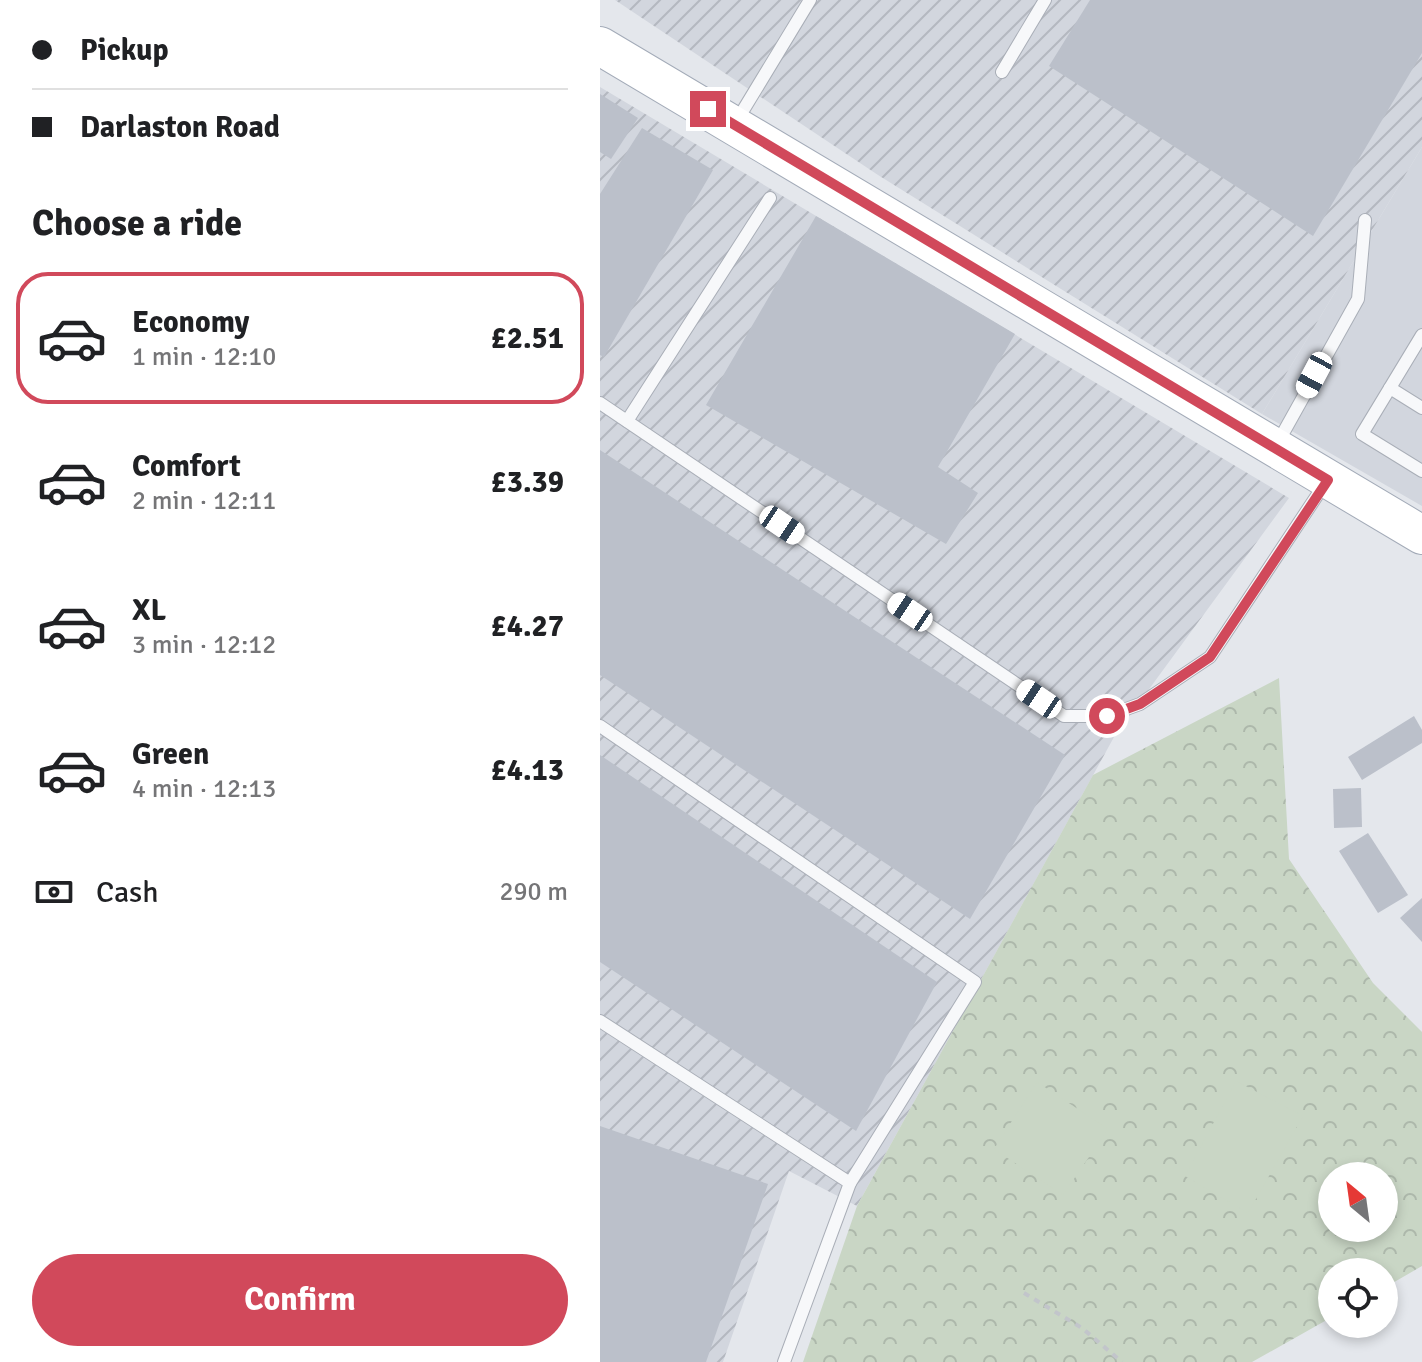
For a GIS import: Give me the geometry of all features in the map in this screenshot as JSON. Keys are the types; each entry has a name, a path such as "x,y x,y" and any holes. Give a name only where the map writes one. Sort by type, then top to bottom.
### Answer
{"main road":[{"path":"600,46 1422,535"}],"lane":[{"path":"735,125 810,0"},
{"path":"1002,72 1045,0"},
{"path":"627,421 770,198"},
{"path":"1276,447 1358,299 1365,220"},
{"path":"1422,335 1362,434 1422,471"},
{"path":"1390,388 1422,408"},
{"path":"600,403 1064,716 1107,716 1140,704 1210,657 1328,480"},
{"path":"600,726 975,982 850,1183 784,1362"},
{"path":"600,1021 850,1183"}],"path":[{"path":"1024,1293 1082,1328 1122,1362"}],"shaded area":[{"path":"615,0 1422,0 1422,147 1262,414 878,175"},
{"path":"600,87 1289,498 1114,737 857,1206 789,1171 723,1362 600,1362"},
{"path":"1422,147 1422,506 1262,414"}],"green space":[{"path":"1279,678 1289,859 1373,983 1422,1032 1422,1266 1398,1280 1398,1258 1318,1258 1318,1325 1252,1362 803,1362 857,1206 1093,775"},
{"path":"1236,1081 1303,1116 1248,1213 1185,1176"},
{"path":"1037,1082 1108,1129 1063,1195 994,1149"}],"building":[{"path":"1090,0 1422,0 1422,53 1313,236 1049,66"},
{"path":"600,94 638,118 611,159 600,152"},
{"path":"642,128 713,170 604,357 600,355 600,194"},
{"path":"816,216 1015,334 938,467 978,493 946,544 706,405"},
{"path":"600,450 1065,755 970,919 600,675"},
{"path":"1414,716 1422,730 1422,743 1362,780 1348,757"},
{"path":"600,755 937,982 856,1131 600,962"},
{"path":"1361,788 1362,827 1334,828 1333,789"},
{"path":"1368,833 1408,895 1378,913 1339,851"},
{"path":"1422,898 1422,942 1400,918"},
{"path":"600,1126 768,1184 706,1362 600,1362"}],"route":[{"path":"708,109 1328,480 1278,560 1210,657 1140,704 1107,716"}]}
